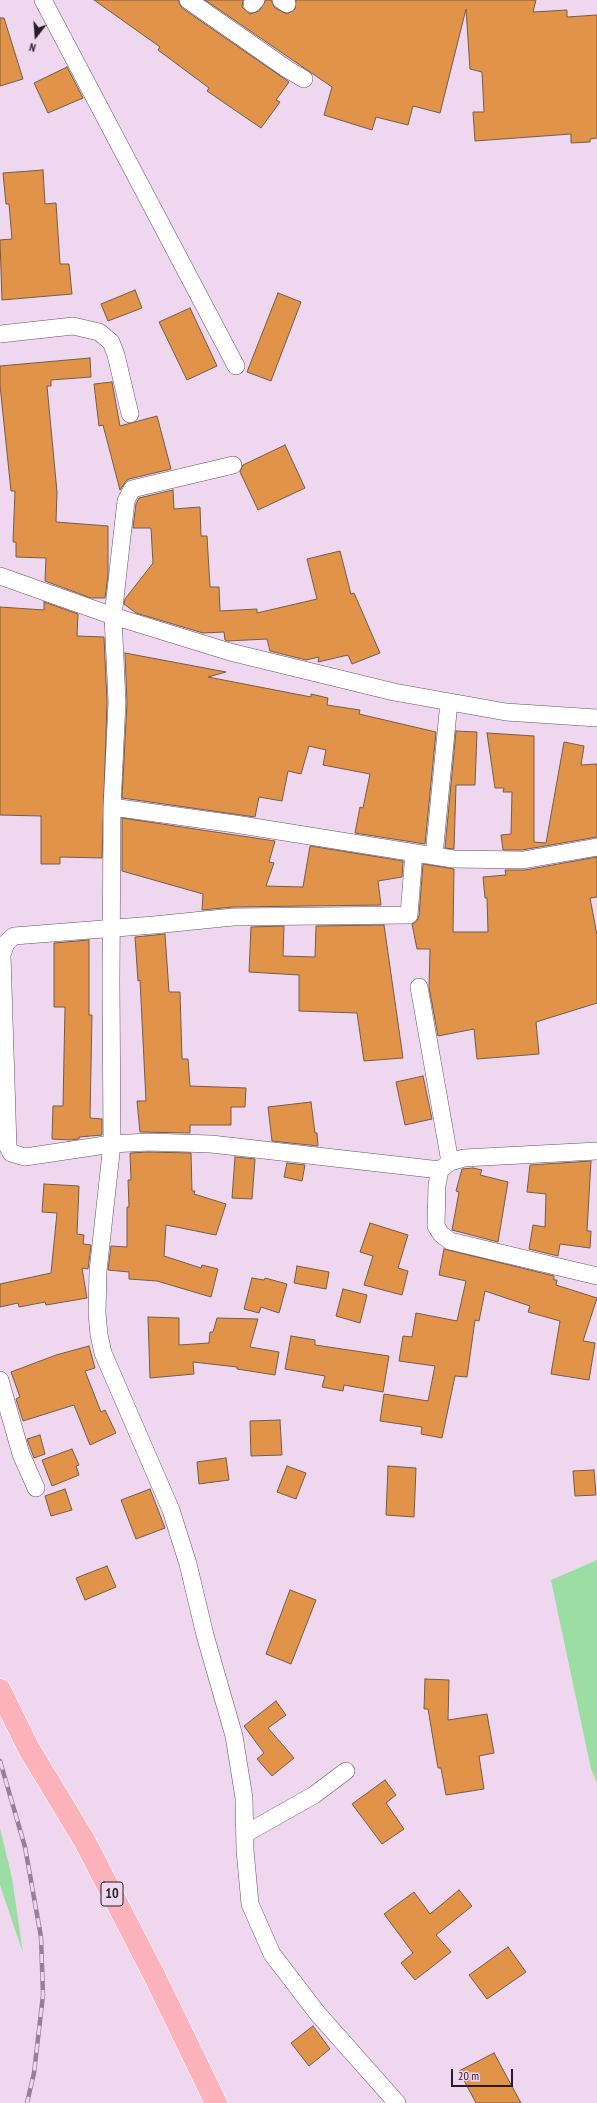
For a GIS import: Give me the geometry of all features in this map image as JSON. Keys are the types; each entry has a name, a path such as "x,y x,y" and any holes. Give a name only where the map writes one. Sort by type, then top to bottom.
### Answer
{"highway":[{"name":"10","path":"0,1690 30,1749 84,1840 154,1975 216,2103"}],"street":[{"path":"43,0 236,366"},
{"path":"188,0 286,69 304,79"},
{"path":"0,334 73,326 99,332 111,342 116,355 130,414"},
{"path":"233,465 132,489 128,494 126,501 113,616 117,702 112,807 112,1144 98,1271 97,1313 99,1335 103,1353 171,1510 188,1564 205,1635 234,1736 244,1798 245,1850 250,1904 272,1954 318,2014 397,2103"},
{"path":"0,576 113,616 230,652 394,692 506,712 597,718"},
{"path":"434,856 449,702"},
{"path":"112,807 235,824 453,860 523,860 597,847"},
{"path":"414,853 410,915 233,917 154,926 14,936 6,942 2,955 8,1147 11,1153 25,1157 112,1144 155,1142 211,1144 445,1166 464,1158 597,1151"},
{"path":"419,987 445,1166 437,1185 436,1226 441,1234 450,1241 597,1276"},
{"path":"0,1380 21,1454 36,1488"},
{"path":"245,1834 314,1795 346,1771"}],"green space":[{"path":"597,1560 597,1783 591,1769 551,1580"},
{"path":"0,1828 12,1878 23,1953 0,1885"}],"building":[{"path":"94,0 178,0 182,8 289,82 276,100 280,102 261,128 207,91 209,88 158,50 160,47"},
{"path":"205,0 243,0 242,7 250,14 259,11 266,0 271,0 275,8 287,14 295,9 296,0 536,0 533,12 567,10 567,17 597,15 597,138 590,139 590,142 571,143 571,134 475,141 473,112 484,112 482,72 470,69 466,9 440,113 413,106 408,125 376,117 372,130 324,115 332,87"},
{"path":"0,18 4,18 23,79 0,86"},
{"path":"67,67 83,98 48,113 34,83"},
{"path":"43,170 45,204 56,203 60,264 69,264 72,294 2,300 0,240 12,239 9,204 6,204 3,173"},
{"path":"135,290 142,308 108,321 101,304"},
{"path":"278,293 301,302 271,381 247,372"},
{"path":"190,308 217,366 187,380 159,322"},
{"path":"90,358 91,377 51,380 51,386 47,386 57,492 56,522 108,526 108,575 105,598 91,598 45,581 46,558 16,557 16,542 13,542 15,491 11,491 0,385 0,366"},
{"path":"112,382 120,426 157,416 171,469 129,479 120,490 103,425 99,426 94,384"},
{"path":"285,445 305,488 258,510 240,472 243,465"},
{"path":"173,490 174,509 200,507 201,536 207,536 210,587 219,587 220,611 257,609 257,613 317,599 307,559 340,551 351,594 354,593 380,653 352,664 348,655 318,662 319,657 306,660 270,651 267,639 227,641 225,640 224,632 203,633 136,613 124,604 125,599 153,563 151,528 133,528 136,504 139,498"},
{"path":"44,602 78,614 77,636 104,637 107,702 102,858 60,857 60,864 41,864 41,816 0,815 0,607 44,610"},
{"path":"125,653 226,672 208,677 311,697 311,694 328,698 327,705 360,710 359,714 436,732 425,844 355,833 360,807 363,808 370,774 323,765 326,750 309,746 301,774 288,771 282,801 259,797 255,817 122,798 127,702"},
{"path":"456,731 477,732 475,785 456,785 454,849 445,848"},
{"path":"487,733 534,736 534,842 546,843 564,742 584,746 581,765 597,764 597,837 522,850 503,850 501,835 511,834 512,792 503,792 504,788 495,788"},
{"path":"122,818 275,841 269,862 274,863 266,886 303,887 310,846 403,861 402,877 378,881 381,905 233,907 202,910 203,894 122,871"},
{"path":"597,857 597,897 590,898 597,935 597,1003 536,1022 539,1054 477,1059 474,1029 438,1036 429,987 430,949 417,949 412,924 417,921 419,916 423,864 454,869 453,932 488,932 487,898 485,898 483,877 506,875 505,870 525,870"},
{"path":"384,925 403,1058 364,1061 357,1013 299,1011 299,975 249,972 251,927 284,926 283,956 315,957 316,926"},
{"path":"165,934 169,992 180,992 182,1059 188,1059 190,1086 246,1088 245,1107 231,1107 231,1125 190,1125 190,1133 140,1132 137,1101 146,1101 140,980 138,981 135,937"},
{"path":"89,940 89,1015 92,1015 90,1118 102,1119 102,1135 79,1137 79,1139 70,1140 52,1139 53,1106 63,1106 65,1007 54,1007 54,943"},
{"path":"423,1076 432,1119 405,1125 396,1082"},
{"path":"311,1102 318,1146 272,1141 268,1107"},
{"path":"130,1153 191,1153 192,1191 195,1191 194,1194 226,1204 216,1235 166,1225 164,1256 201,1268 202,1265 218,1269 211,1297 157,1281 129,1279 129,1272 108,1270 111,1246 127,1247 127,1207 129,1207 128,1180 131,1180"},
{"path":"235,1157 255,1159 252,1199 232,1198"},
{"path":"591,1161 587,1231 591,1231 590,1248 560,1244 558,1256 529,1249 533,1225 545,1227 546,1194 527,1192 530,1165"},
{"path":"287,1163 305,1165 302,1181 284,1177"},
{"path":"473,1168 482,1170 480,1175 508,1182 498,1242 452,1230 459,1192 456,1191 462,1169"},
{"path":"44,1184 79,1186 77,1234 84,1235 83,1244 91,1245 88,1269 82,1268 87,1298 46,1305 45,1302 19,1307 18,1303 0,1307 0,1284 51,1273 57,1213 42,1212"},
{"path":"370,1223 408,1235 398,1268 408,1271 402,1295 364,1285 373,1256 360,1252"},
{"path":"444,1249 554,1276 554,1280 557,1280 556,1285 597,1298 583,1341 595,1343 589,1380 551,1374 560,1321 528,1312 530,1306 485,1291 479,1321 475,1320 467,1377 455,1376 442,1438 421,1434 422,1427 380,1421 384,1394 428,1401 435,1366 399,1361 403,1336 412,1337 416,1313 457,1321 466,1281 439,1275"},
{"path":"297,1266 329,1272 326,1289 294,1283"},
{"path":"252,1278 264,1280 265,1278 287,1284 279,1313 261,1307 259,1313 244,1309"},
{"path":"343,1289 367,1295 360,1323 336,1316"},
{"path":"148,1317 179,1318 179,1345 209,1343 210,1332 213,1332 217,1318 258,1319 250,1347 279,1352 275,1375 237,1369 237,1367 193,1362 194,1374 150,1378"},
{"path":"291,1336 315,1340 315,1345 389,1356 383,1392 344,1385 343,1391 322,1387 325,1376 285,1369"},
{"path":"89,1346 95,1368 85,1371 101,1412 105,1410 116,1433 90,1445 74,1405 23,1421 16,1399 20,1397 11,1372 56,1355"},
{"path":"280,1420 282,1455 251,1456 250,1421"},
{"path":"40,1435 45,1454 34,1458 27,1439"},
{"path":"72,1449 79,1465 76,1466 79,1475 52,1486 42,1460"},
{"path":"226,1458 229,1480 199,1484 197,1462"},
{"path":"287,1466 306,1473 296,1499 277,1492"},
{"path":"388,1466 416,1468 414,1517 386,1515"},
{"path":"594,1470 596,1495 575,1496 573,1471"},
{"path":"65,1489 72,1510 51,1516 45,1496"},
{"path":"150,1489 165,1528 136,1539 121,1500"},
{"path":"107,1566 116,1587 85,1600 76,1578"},
{"path":"290,1590 316,1600 291,1664 266,1654"},
{"path":"425,1679 449,1680 448,1720 487,1714 494,1753 479,1756 484,1789 446,1795 441,1768 438,1768 428,1709 424,1709"},
{"path":"276,1701 286,1715 268,1728 294,1758 272,1776 257,1759 264,1753 244,1726"},
{"path":"385,1780 396,1795 386,1803 404,1829 382,1844 352,1804"},
{"path":"459,1890 472,1906 436,1935 451,1952 415,1980 401,1963 413,1953 384,1914 414,1892 430,1914"},
{"path":"508,1947 526,1972 487,1999 469,1975"},
{"path":"313,2026 330,2049 309,2066 291,2043"},
{"path":"494,2053 521,2103 476,2103 459,2071"}],"railway":[{"path":"0,1761 25,1847 41,1937 43,1995 34,2073 27,2103"}]}
